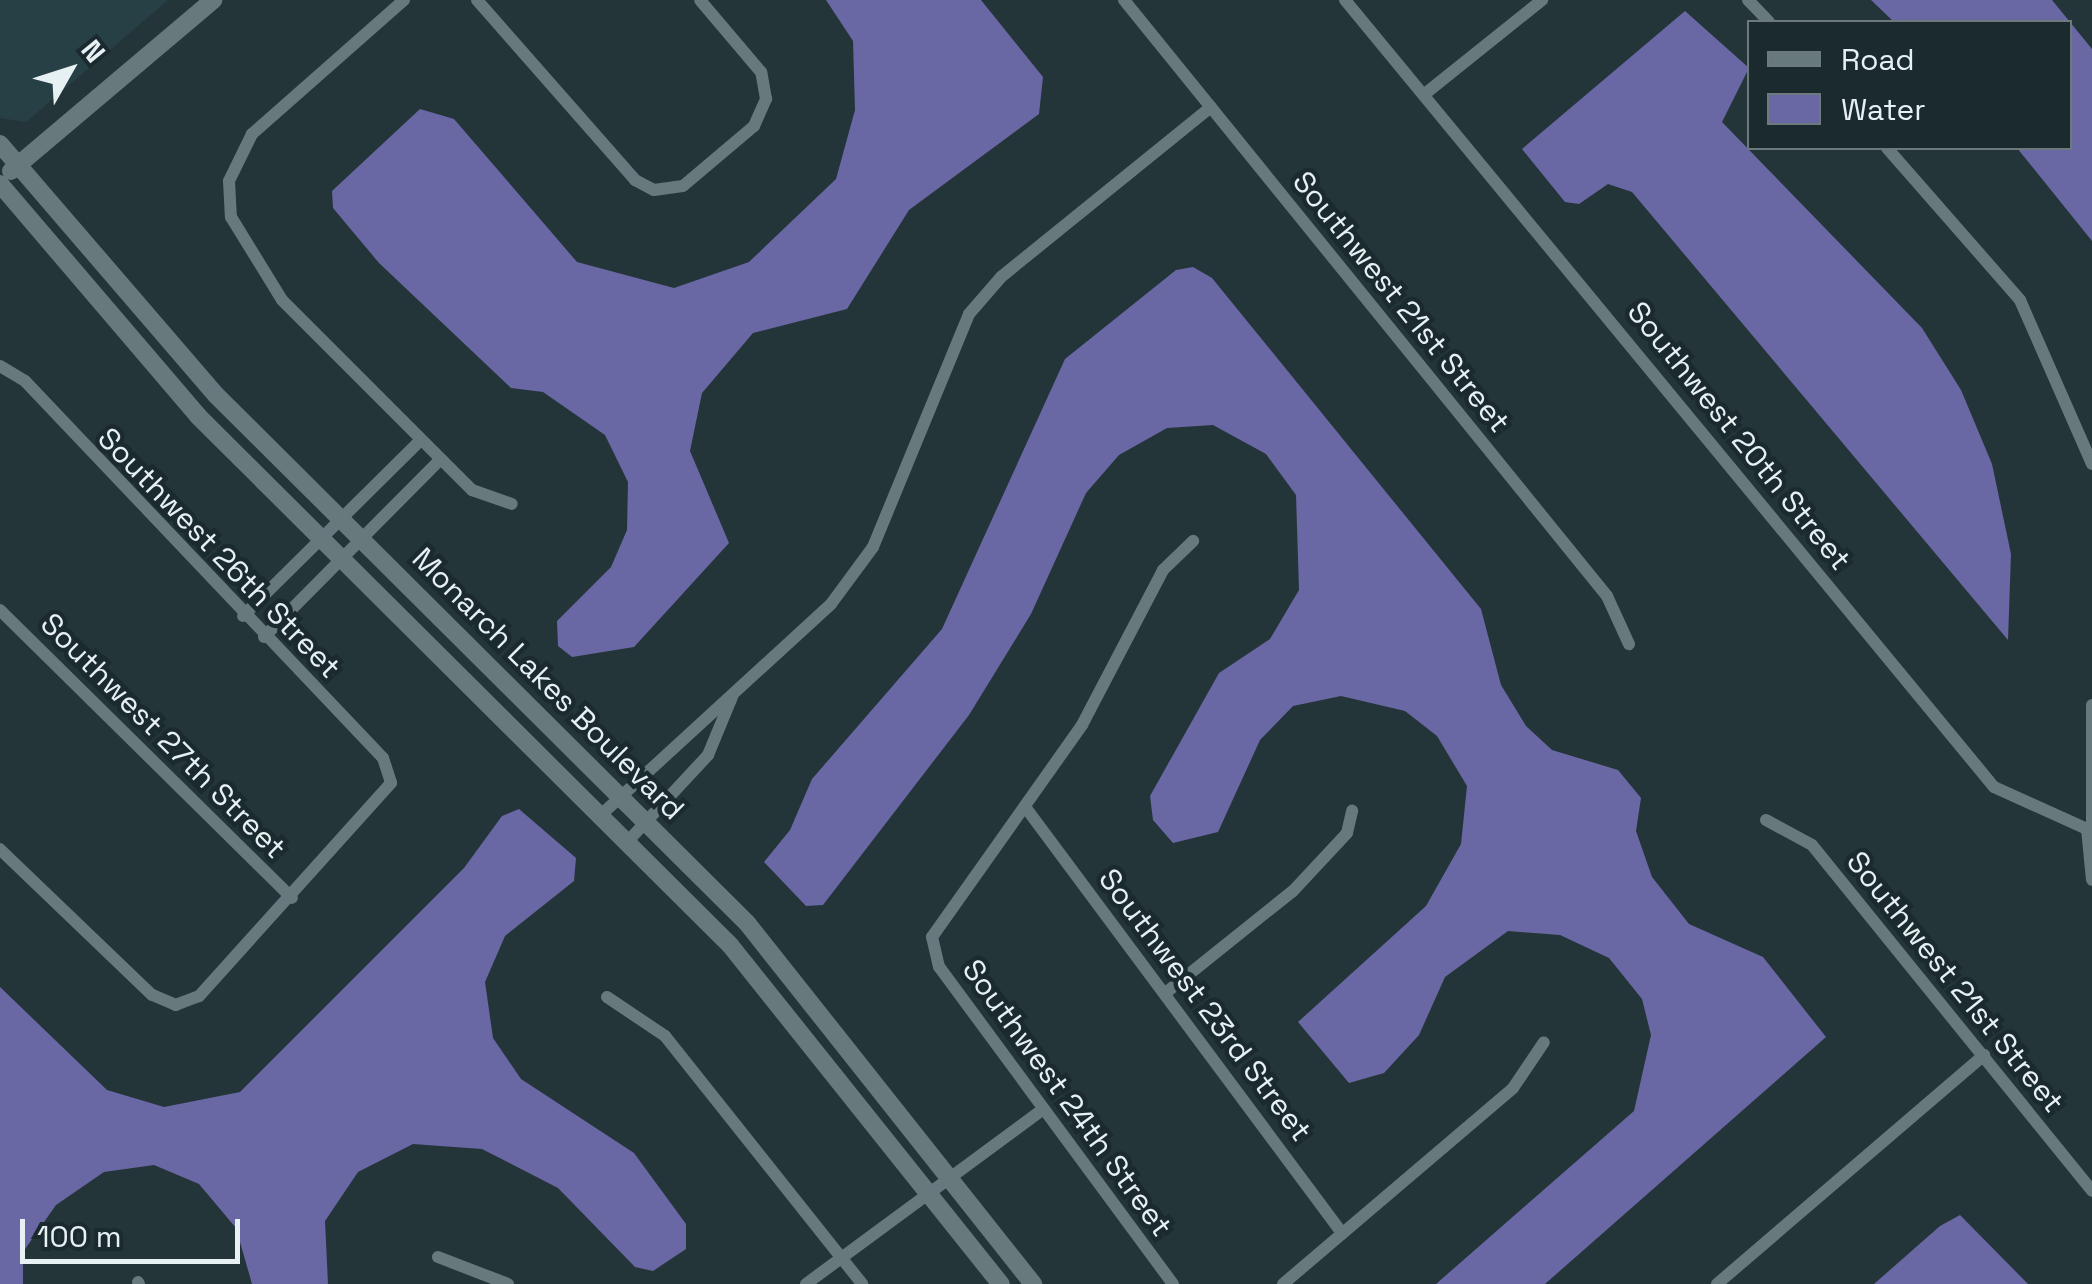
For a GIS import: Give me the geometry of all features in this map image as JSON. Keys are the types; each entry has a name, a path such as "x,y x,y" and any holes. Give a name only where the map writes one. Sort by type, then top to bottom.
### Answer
{"street":[{"path":"0,182 213,0"},
{"path":"404,0 285,97 252,134 229,182 240,242 282,300 420,441 472,490 512,504"},
{"path":"478,0 635,180 654,190 683,186 754,126 766,100 761,72 700,0"},
{"name":"Southwest 21st Street","path":"1124,0 1607,596 1628,644"},
{"name":"Southwest 20th Street","path":"1345,0 1426,93 1994,787 2090,828"},
{"path":"1426,93 1542,0"},
{"path":"1748,0 1767,20"},
{"path":"604,814 832,604 873,547 970,314 1001,277 1211,107"},
{"name":"Monarch Lakes Boulevard","path":"0,144 216,395 648,821 824,1012 954,1176 1033,1284"},
{"path":"1889,150 2020,300 2092,464"},
{"name":"Monarch Lakes Boulevard","path":"0,182 198,416 630,839 819,1046 1001,1284"},
{"name":"Southwest 26th Street","path":"0,366 25,381 242,616 383,758 391,783 292,898"},
{"path":"242,616 420,441"},
{"path":"264,637 440,460"},
{"path":"1026,808 1163,570 1193,542"},
{"name":"Southwest 27th Street","path":"0,610 292,898"},
{"path":"630,839 708,755 735,690"},
{"path":"2092,705 2092,880"},
{"name":"Southwest 24th Street","path":"1026,808 932,937 939,966 1172,1284"},
{"name":"Southwest 23rd Street","path":"1026,808 1168,990 1342,1233"},
{"path":"1168,990 1292,890 1347,833 1352,810"},
{"name":"Southwest 21st Street","path":"1766,820 1812,845 2092,1191"},
{"path":"0,849 152,995 176,1005 200,996 292,898"},
{"path":"607,997 665,1036 862,1284"},
{"path":"1282,1284 1513,1088 1544,1042"},
{"path":"1717,1284 1984,1056"},
{"path":"806,1284 1042,1110"},
{"path":"438,1258 508,1284"}],"shaded area":[{"path":"0,0 168,0 26,122 0,118"}],"water":[{"path":"826,0 981,0 1043,77 1039,114 909,210 847,309 753,333 702,393 690,451 729,543 634,647 572,657 558,646 557,621 611,567 627,530 628,482 605,435 543,392 511,388 379,263 333,208 332,191 420,109 454,119 577,262 674,288 749,262 836,179 855,110 853,41"},
{"path":"1871,0 2052,0 2068,20 1892,20"},
{"path":"1685,11 1747,66 1722,122 1922,328 1961,390 1992,464 2011,554 2008,640 1632,192 1608,184 1579,204 1565,202 1522,149"},
{"path":"2072,24 2092,49 2092,241 2019,150 2072,150"},
{"path":"1193,267 1212,278 1481,609 1501,685 1526,726 1552,750 1618,770 1641,798 1636,831 1652,877 1689,924 1763,957 1826,1037 1545,1284 1436,1284 1634,1111 1651,1035 1642,999 1609,958 1560,935 1508,931 1445,977 1419,1035 1384,1073 1349,1083 1298,1022 1426,906 1461,844 1467,786 1437,736 1405,711 1341,696 1293,706 1260,740 1218,832 1173,843 1153,820 1150,796 1219,673 1270,639 1299,590 1296,495 1266,454 1213,425 1167,428 1119,455 1086,493 1031,614 969,715 823,905 806,906 764,862 790,830 812,779 942,629 1065,359 1176,270"},
{"path":"519,809 576,858 574,881 505,936 485,982 493,1038 521,1079 634,1153 686,1224 686,1249 653,1271 635,1267 558,1188 482,1149 413,1144 358,1172 325,1221 328,1284 252,1284 236,1228 199,1184 154,1165 104,1172 56,1205 23,1252 23,1284 0,1284 0,987 107,1090 164,1107 240,1092 464,868 502,816"},
{"path":"1960,1215 2028,1284 1874,1284 1940,1226"}]}
